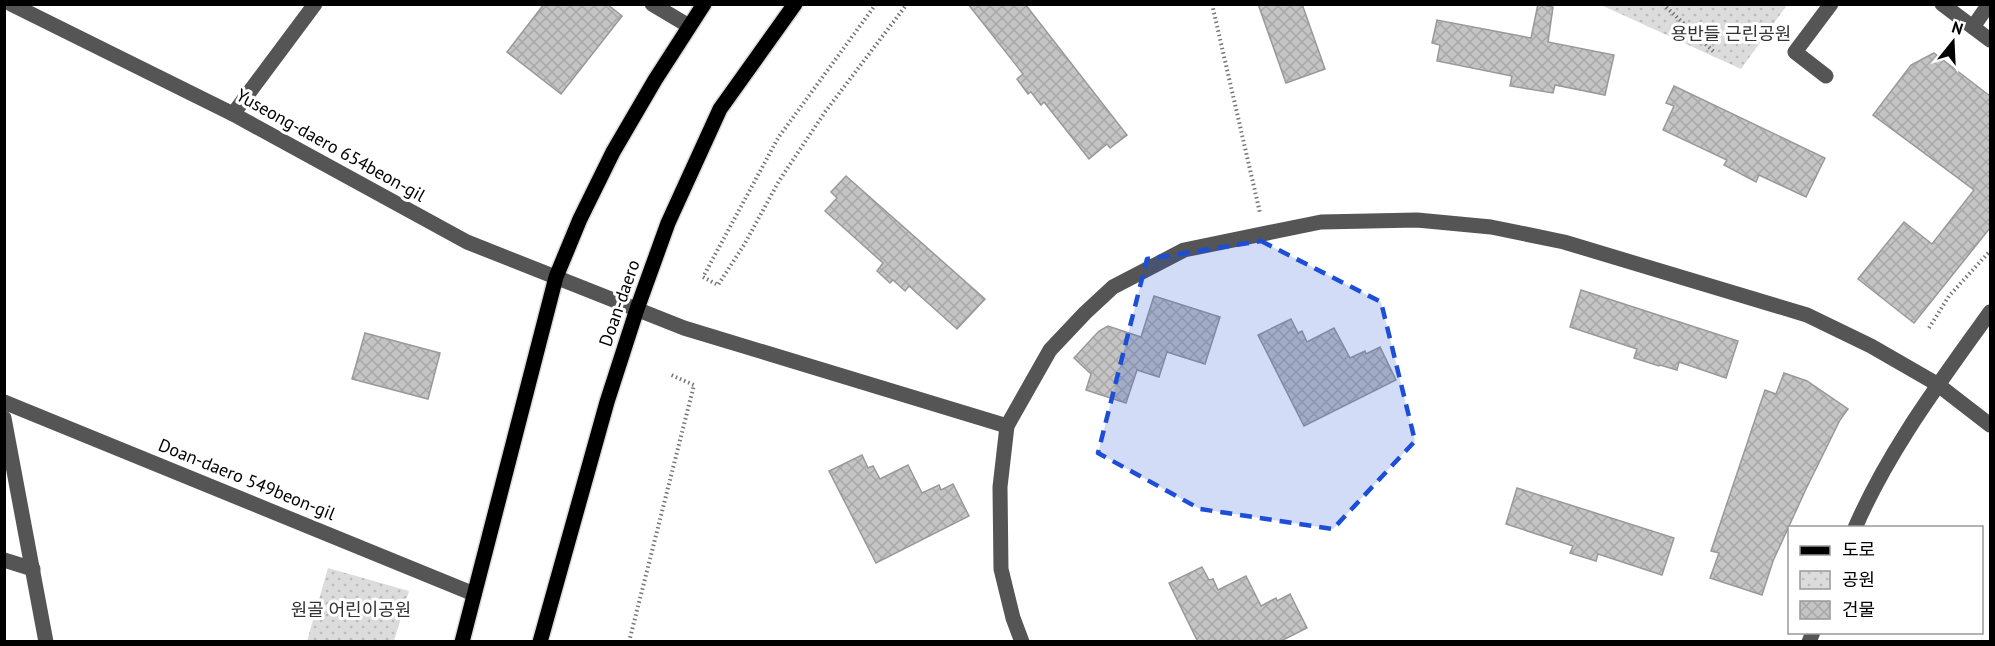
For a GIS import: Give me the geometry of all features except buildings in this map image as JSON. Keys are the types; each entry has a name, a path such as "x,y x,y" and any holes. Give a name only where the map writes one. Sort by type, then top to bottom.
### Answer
{"main road":[{"path":"462,642 556,278 580,219 613,152 704,4"},
{"name":"Doan-daero","path":"540,642 607,402 668,223 720,109 795,4"}],"street":[{"name":"Yuseong-daero 654beon-gil","path":"11,4 234,114 467,242 684,328 1007,426"},
{"path":"234,114 315,4"},
{"path":"652,4 689,26"},
{"path":"1826,76 1795,52 1832,4"},
{"path":"1942,4 1990,40"},
{"path":"1973,27 1989,4"},
{"path":"1022,642 1013,618 1001,568 1000,487 1007,426 1050,350 1085,313 1113,287 1184,250 1321,222 1418,220 1491,227 1564,242 1807,315 1871,346 1937,384 1990,425"},
{"path":"1856,526 1867,500 1937,384 1990,312"},
{"name":"Doan-daero 549beon-gil","path":"4,402 474,594"},
{"path":"4,418 46,642"},
{"path":"4,560 33,569"}],"path":[{"path":"876,4 778,138 703,277 718,285 744,245 779,181 825,112 907,4"},
{"path":"1212,4 1260,213"},
{"path":"1663,4 1715,53"},
{"path":"1929,328 1949,296 1990,252"},
{"path":"629,642 694,385 669,374"}],"highlighted area":[{"path":"1261,241 1381,302 1415,441 1333,529 1200,509 1098,453 1147,259"}],"green space":[{"name":"용반들 근린공원","path":"1601,5 1787,5 1741,69"},
{"name":"원골 어린이공원","path":"328,568 409,591 394,641 307,641"}]}
